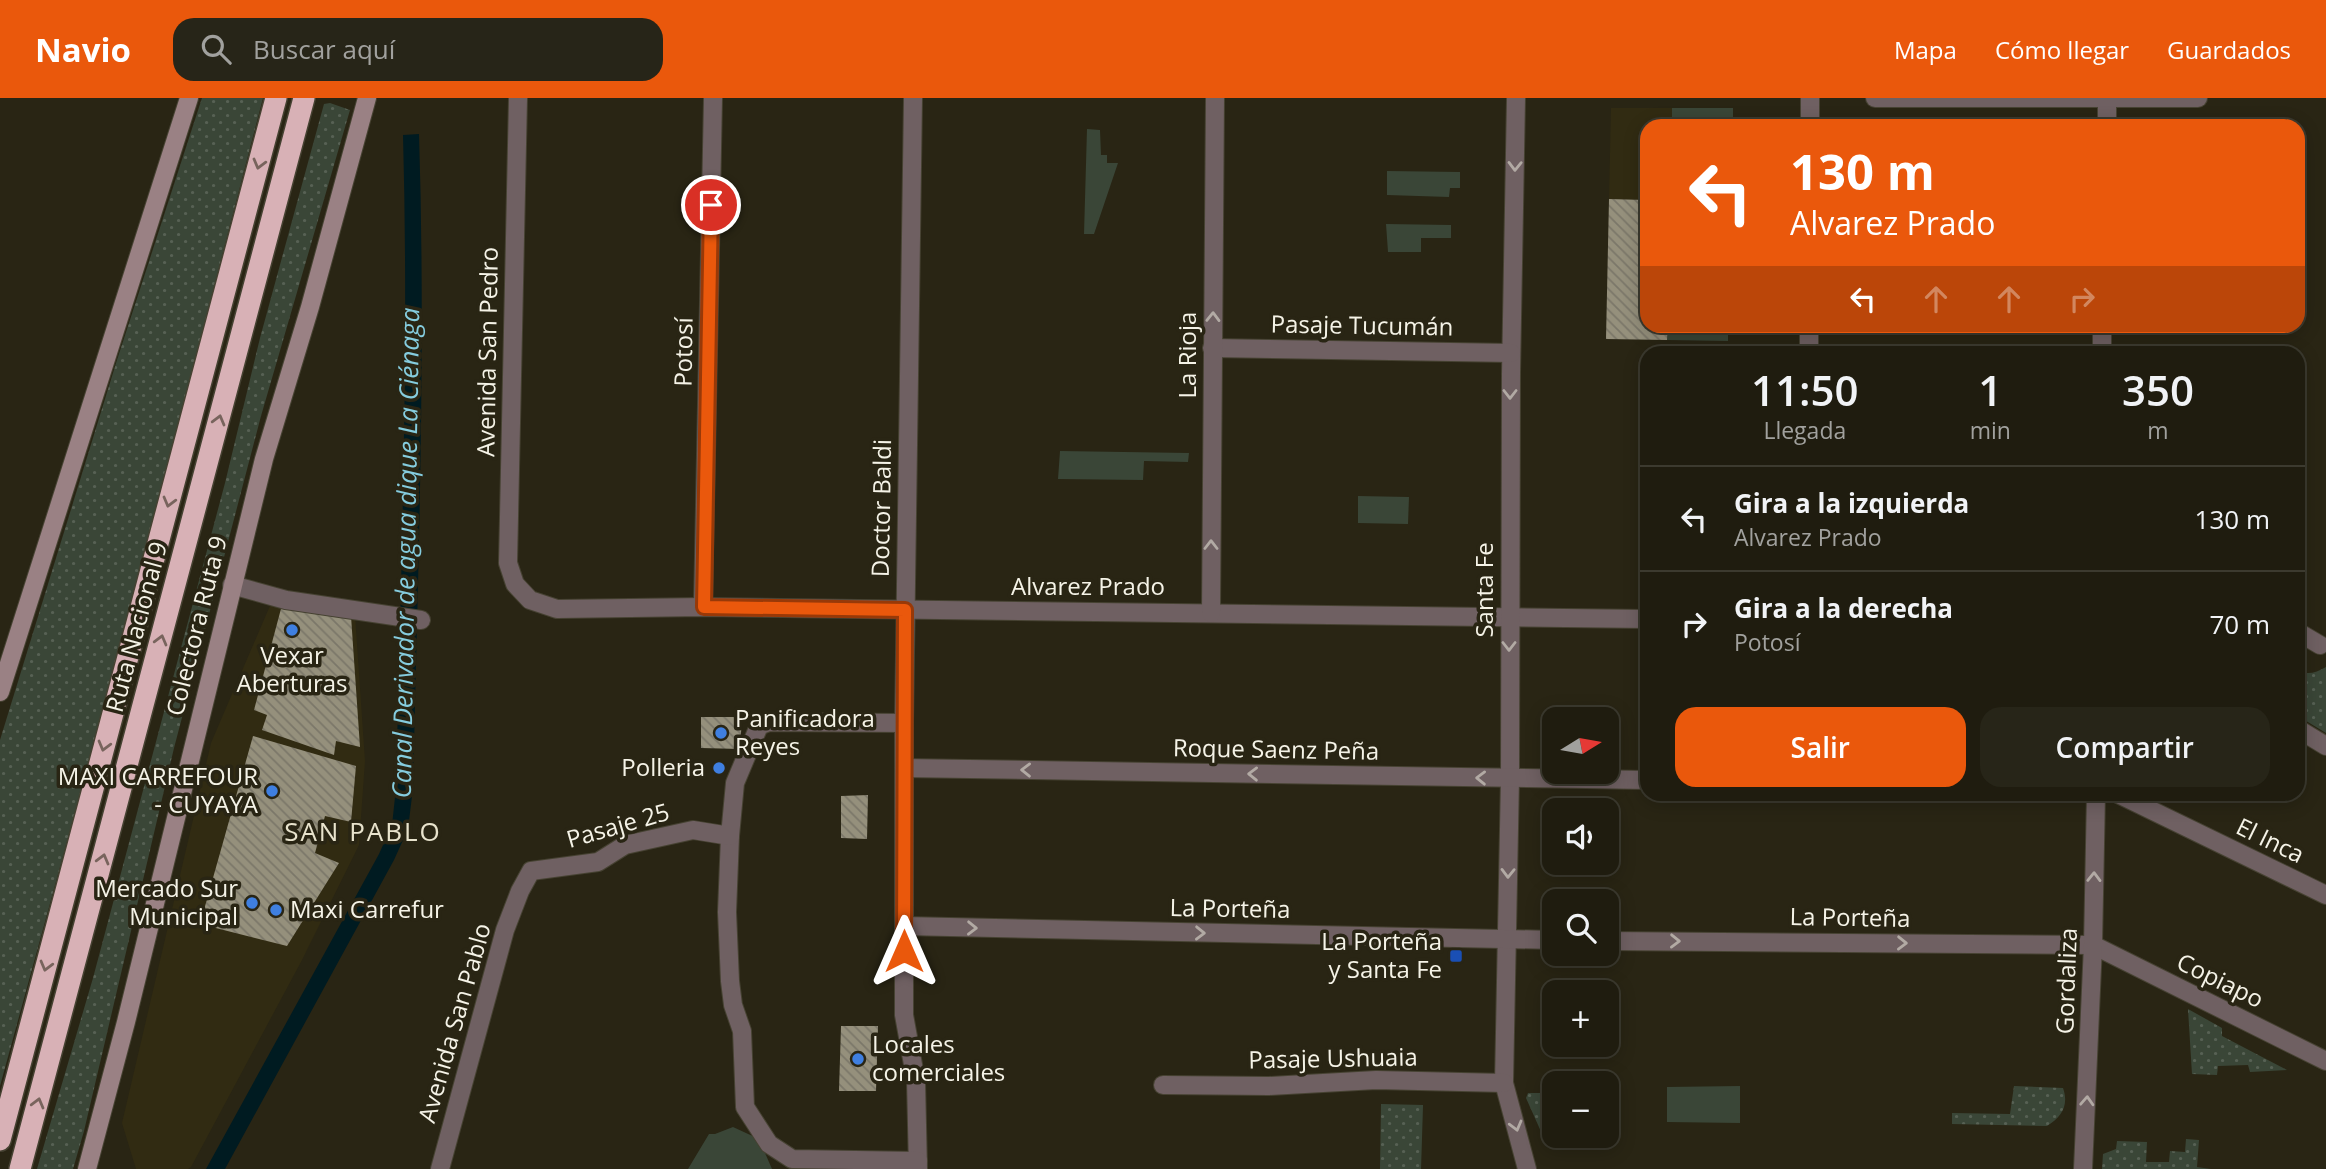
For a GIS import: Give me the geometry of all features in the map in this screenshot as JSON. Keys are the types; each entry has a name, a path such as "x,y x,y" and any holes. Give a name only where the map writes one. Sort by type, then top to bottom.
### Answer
{"highway":[{"name":"Ruta Nacional 9","path":"0,1140 276,98"},
{"name":"Ruta Nacional 9","path":"20,1169 304,98"}],"street":[{"path":"0,692 190,98"},
{"name":"Colectora Ruta 9","path":"87,1169 126,1022 264,459 310,307 367,98"},
{"name":"Avenida San Pedro","path":"519,98 508,563 515,584 530,600"},
{"name":"Potosí","path":"704,607 713,98"},
{"name":"Doctor Baldi","path":"913,98 905,610 904,926 905,1015 916,1081 918,1165"},
{"name":"La Rioja","path":"1211,613 1215,98"},
{"name":"Santa Fe","path":"1516,98 1511,353 1510,778 1504,1083 1527,1169"},
{"path":"1810,98 1810,119"},
{"path":"1875,98 2198,98"},
{"path":"2107,119 2108,99"},
{"name":"Pasaje Tucumán","path":"1212,348 1511,353"},
{"path":"232,585 286,600 420,620"},
{"name":"Alvarez Prado","path":"530,600 557,609 704,607 1640,619"},
{"path":"2305,636 2320,645"},
{"path":"904,723 769,722 759,726 735,782 727,912 733,1005 742,1031 745,1107 769,1144 792,1159 918,1165"},
{"path":"2305,733 2326,746"},
{"name":"Roque Saenz Peña","path":"904,768 1640,780"},
{"name":"Gordaliza","path":"2083,1169 2093,945 2096,801"},
{"name":"El Inca","path":"2132,801 2326,895"},
{"name":"Pasaje 25","path":"520,891 531,871 598,862 625,845 693,830 730,836"},
{"name":"Avenida San Pablo","path":"440,1169 505,930 520,891"},
{"name":"La Porteña","path":"904,926 1542,940"},
{"name":"La Porteña","path":"1619,941 2093,945"},
{"name":"Copiapo","path":"2093,945 2326,1061"},
{"name":"Pasaje Ushuaia","path":"1163,1085 1269,1086 1376,1080 1504,1083"}],"shaded area":[{"path":"1611,108 1672,108 1672,119 1640,119 1640,200 1609,199"},
{"name":"Mercado Sur Municipal","path":"272,601 355,615 365,761 359,845 302,960 191,1167 136,1169 122,1123 211,743"}],"green space":[{"path":"202,98 263,98 128,619 0,1086 0,740 117,360"},
{"path":"330,103 350,110 261,416 174,748 84,1131 73,1169 37,1169 93,978 324,104"},
{"path":"1672,108 1733,108 1733,119 1672,119"},
{"path":"1087,129 1100,130 1101,155 1107,155 1107,163 1118,163 1094,234 1084,234"},
{"path":"1387,171 1460,172 1460,188 1450,188 1449,197 1387,195"},
{"path":"1386,224 1451,225 1451,238 1421,238 1421,252 1388,252"},
{"path":"1668,333 1728,333 1728,341 1667,340"},
{"path":"1060,451 1189,453 1188,462 1144,461 1143,480 1058,479"},
{"path":"1358,496 1409,497 1408,524 1358,523"},
{"path":"2326,667 2326,733 2305,720 2305,673"},
{"path":"2188,1009 2222,1028 2222,1036 2287,1070 2250,1072 2248,1065 2218,1066 2217,1075 2192,1074"},
{"path":"1740,1086 1740,1123 1667,1122 1667,1087"},
{"path":"2014,1086 2063,1088 2063,1110 2057,1119 2047,1126 1952,1124 1952,1113 2010,1114"},
{"path":"1528,1093 1542,1093 1542,1134 1526,1098"},
{"path":"1381,1104 1423,1105 1421,1169 1380,1169"},
{"path":"733,1127 759,1139 772,1169 688,1169 709,1134"},
{"path":"2186,1139 2199,1140 2197,1167 2211,1169 2102,1169 2103,1154 2116,1149 2117,1141 2147,1142 2146,1162 2169,1162 2170,1151 2185,1152"}],"water":[{"name":"Canal Derivador de agua dique La Ciénaga","path":"419,134 422,298 420,461 413,788 408,829 394,860 225,1169 206,1169 379,854 392,825 396,788 404,461 403,135"}],"building":[{"path":"1609,199 1640,200 1640,333 1668,333 1667,340 1606,339"},
{"path":"282,605 351,616 360,747 336,741 334,755 262,730 267,715 254,710"},
{"name":"Panificadora Reyes","path":"701,717 742,717 740,749 701,748"},
{"path":"253,736 356,766 351,822 325,816 315,853 339,863 287,946 200,924"},
{"path":"868,795 867,839 841,838 841,796"},
{"name":"Locales comerciales","path":"841,1026 878,1026 876,1091 839,1091"}],"place":[{"name":"Vexar Aberturas","path":"292,630"},
{"name":"Panificadora Reyes","path":"721,733"},
{"name":"Polleria","path":"719,768"},
{"name":"MAXI CARREFOUR - CUYAYA","path":"272,791"},
{"name":"Mercado Sur Municipal","path":"252,903"},
{"name":"Maxi Carrefur","path":"276,910"},
{"name":"La Porteña y Santa Fe","path":"1456,956"},
{"name":"Locales comerciales","path":"858,1059"}],"district":[{"name":"SAN PABLO","path":"363,832"}],"route":[{"path":"711,205 704,607 905,610 904,951"}]}
